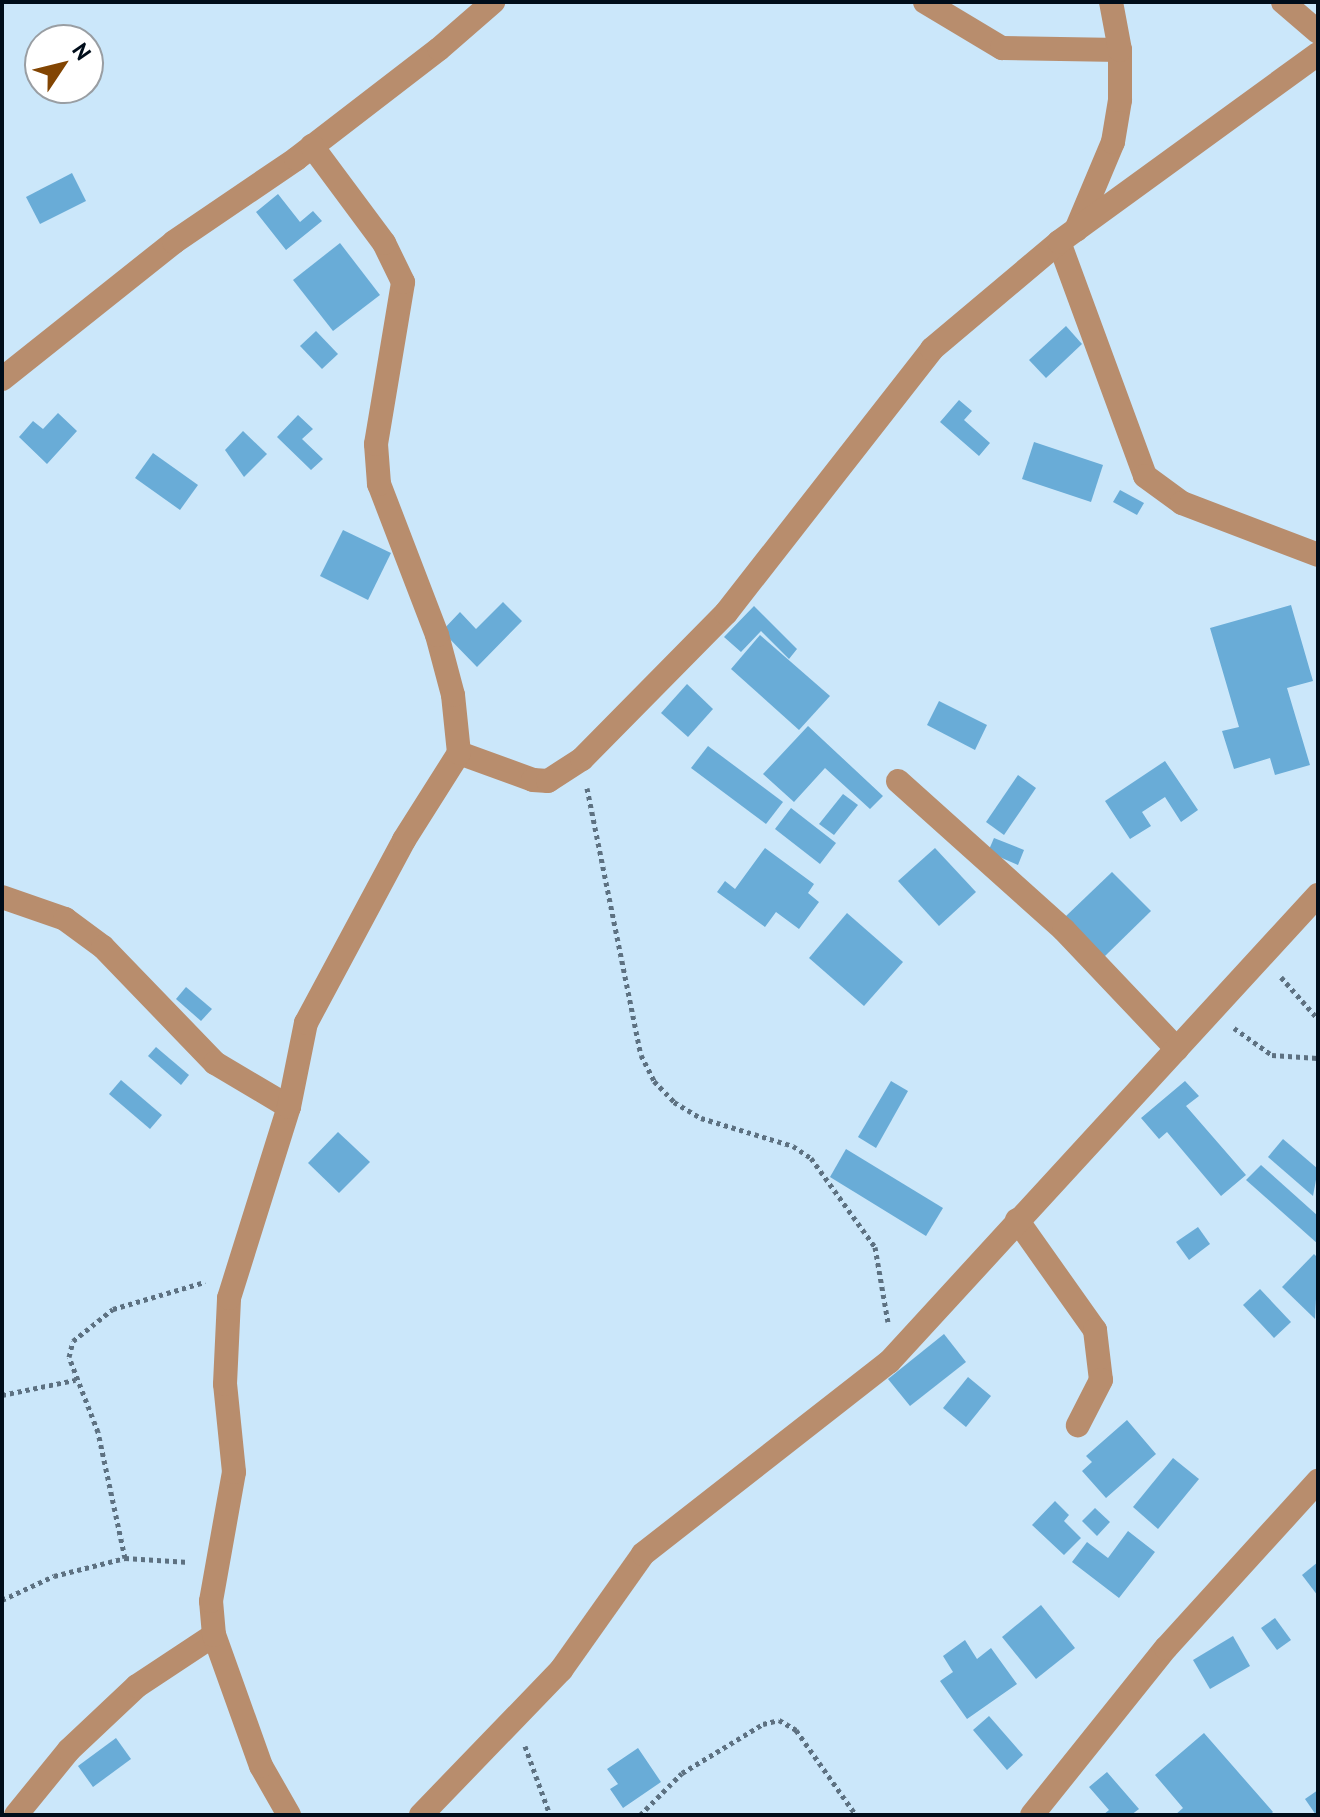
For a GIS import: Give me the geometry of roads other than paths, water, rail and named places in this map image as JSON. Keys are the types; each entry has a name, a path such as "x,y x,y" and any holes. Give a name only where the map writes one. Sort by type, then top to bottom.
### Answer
{"street":[{"path":"2,379 174,242 312,146 493,2"},
{"path":"925,2 1002,48 1120,50"},
{"path":"1111,2 1120,50 1113,142 1067,236 1145,476 1182,503 1318,555"},
{"path":"1283,2 1318,32"},
{"path":"459,753 533,780 548,781 582,759 726,613 932,349 1067,236 1318,54"},
{"path":"289,1815 256,1754 214,1635 211,1601 234,1472 224,1341 234,1277 289,1107 306,1023 404,840 459,753 453,695 437,635 379,484 376,444 403,282 384,243 312,146"},
{"path":"898,781 1064,930 1177,1049"},
{"path":"421,1815 561,1670 643,1554 889,1362 1318,895"},
{"path":"2,897 65,919 103,947 215,1063 289,1107"},
{"path":"1017,1220 1095,1330 1101,1380 1078,1425"},
{"path":"1032,1815 1185,1626 1318,1481"},
{"path":"16,1815 69,1750 137,1686 214,1635"}]}
